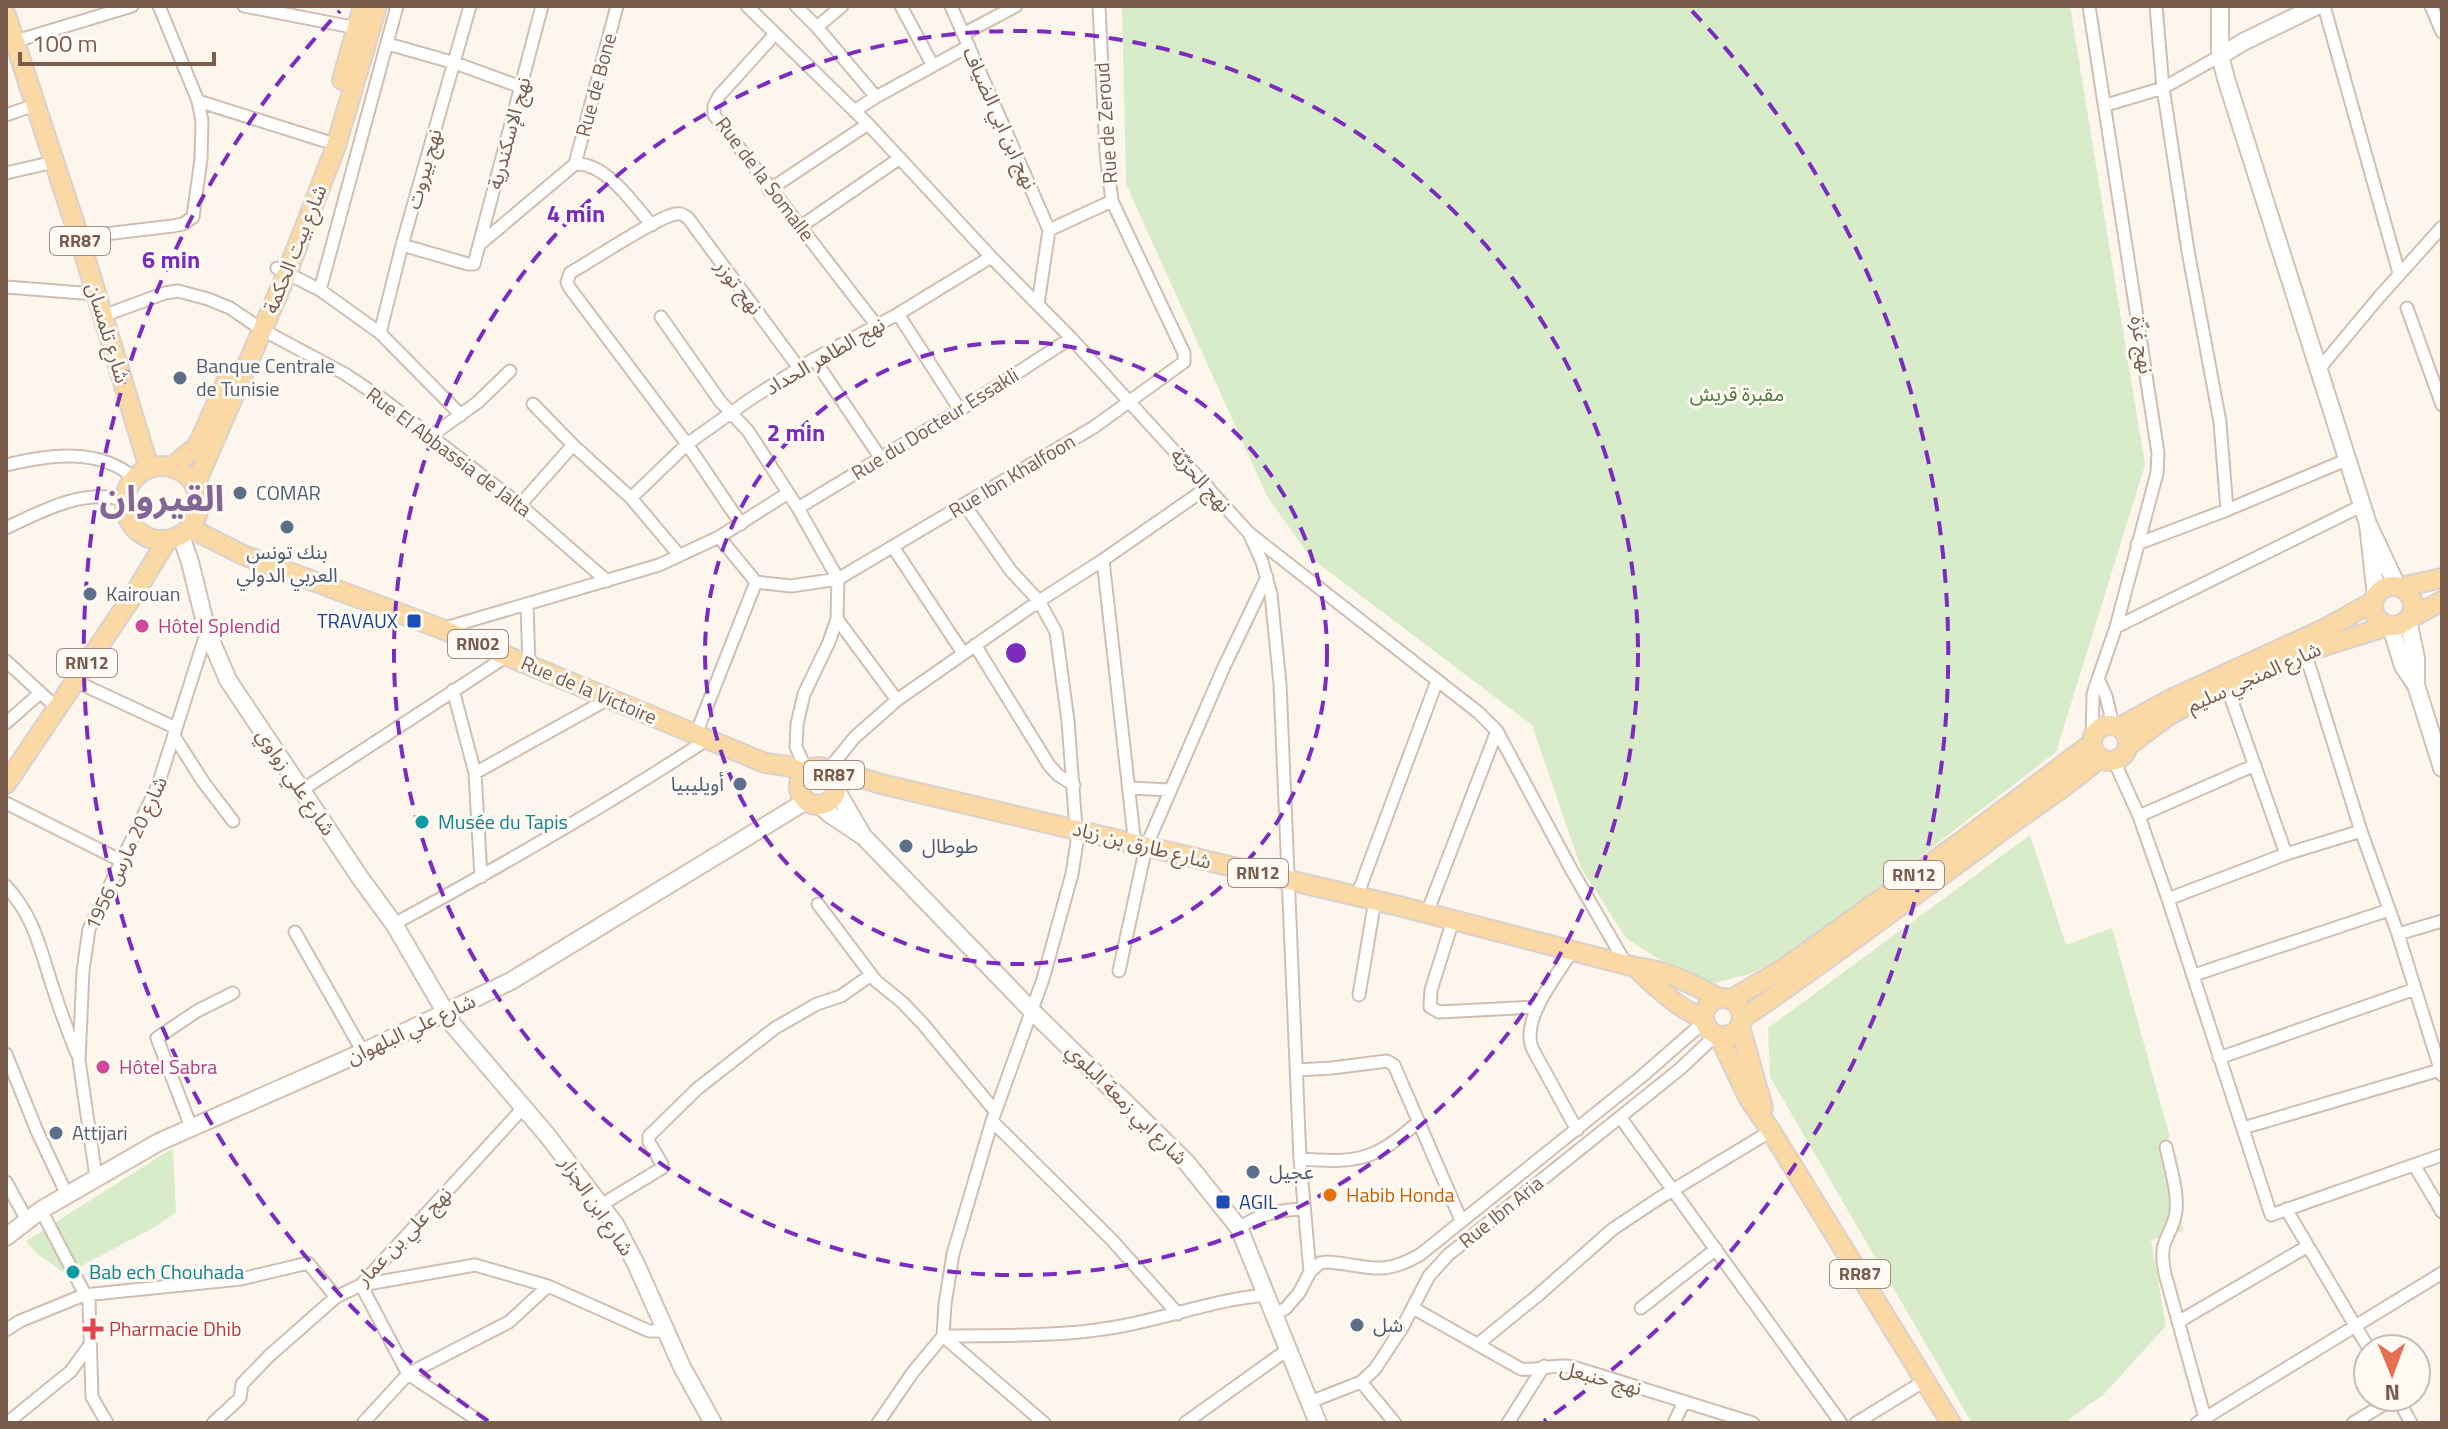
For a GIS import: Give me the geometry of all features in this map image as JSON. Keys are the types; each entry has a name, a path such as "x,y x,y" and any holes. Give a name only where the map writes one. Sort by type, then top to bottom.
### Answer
{"main road":[{"name":"شارع بيت الحكمة","path":"282,271 325,141 363,6"},
{"name":"شارع بيت الحكمة","path":"172,467 198,445 282,271 336,146 377,6"},
{"name":"شارع تلمسان","path":"6,15 16,41 14,64 35,105 103,316 141,473"},
{"name":"شارع بيت الحكمة","path":"195,485 257,326"},
{"path":"161,465 172,467 189,477 195,485 200,507 179,535 156,540 136,530 125,511 124,500 127,488 141,473 161,465"},
{"name":"Rue de la Victoire","path":"179,535 243,555 442,629 765,763 788,766 807,788"},
{"name":"RN12","path":"6,784 138,588 179,535"},
{"name":"RN12","path":"2375,599 2385,588 2442,578"},
{"path":"2375,599 2374,614 2382,624 2399,623 2414,609 2409,592 2399,587"},
{"name":"شارع المنجي سليم","path":"2117,726 2326,628 2375,599"},
{"name":"شارع المنجي سليم","path":"2128,746 2168,716 2227,687 2305,652 2399,623 2442,601"},
{"path":"2117,726 2125,732 2128,746"},
{"name":"RN12","path":"1741,1022 2079,777 2100,750 2100,728 2117,726"},
{"name":"RN12","path":"2100,750 2121,758 2128,746"},
{"name":"RN12","path":"1725,999 1786,967 1962,841 2100,750"},
{"name":"RR87","path":"817,767 834,781 831,801 807,788 817,767"},
{"name":"شارع طارق بن زياد","path":"834,781 852,775 1366,898 1672,974 1725,999"},
{"name":"شارع طارق بن زياد","path":"1631,966 1711,1028"},
{"path":"1725,999 1708,1006 1711,1028 1727,1036 1741,1022"},
{"name":"RR87","path":"1725,999 1738,1004 1769,1129"},
{"name":"RR87","path":"1711,1028 1749,1099 1951,1423"}],"street":[{"path":"16,41 132,6"},
{"path":"79,237 173,226 193,217 202,121 198,101 159,6"},
{"path":"244,6 357,28"},
{"path":"320,290 397,6"},
{"name":"نهج بيروت","path":"380,333 470,6"},
{"name":"نهج الإسكندرية","path":"402,245 474,264 542,6"},
{"name":"Rue de Bone","path":"575,164 617,6"},
{"name":"نهج الحرّيّة","path":"747,6 868,124 1071,338 1249,533 1479,713 1497,731 1571,869 1631,966"},
{"path":"796,6 876,97"},
{"path":"817,27 842,6"},
{"path":"901,6 933,66"},
{"name":"نهج ابن ابي الضياف","path":"951,6 1049,230"},
{"path":"963,34 1016,6"},
{"name":"Rue de Zeroud","path":"1099,6 1106,153 1112,201 1184,353 1185,360 1181,364"},
{"name":"نهج غزّة","path":"2089,6 2158,453 2157,473 2116,627 2093,694 2100,750"},
{"path":"2156,6 2163,88 2188,251 2220,422 2227,510"},
{"path":"2220,6 2220,56 2231,96 2361,506 2399,587"},
{"path":"2106,105 2163,88 2243,42 2317,6"},
{"path":"2324,6 2399,273"},
{"path":"2431,6 2442,32"},
{"name":"Rue de la Somalle","path":"775,34 719,96 713,111 715,120 877,326"},
{"path":"388,44 455,63 521,87"},
{"path":"854,111 969,46"},
{"path":"198,101 325,141"},
{"path":"6,115 35,105"},
{"path":"769,190 868,124"},
{"path":"800,227 900,158"},
{"path":"6,173 54,162"},
{"path":"480,244 575,164 584,163 600,170 652,225 570,273 567,282 687,444 741,524"},
{"path":"1038,304 1049,230 1112,201"},
{"name":"نهج توزر","path":"652,225 674,214 688,218 799,368"},
{"path":"2319,369 2442,227"},
{"name":"نهج الطاهر الحداد","path":"631,498 687,444 799,368 898,314 991,257"},
{"path":"282,271 320,290 380,333 461,415"},
{"path":"6,287 95,294"},
{"name":"Rue El Abbassia de Jalta","path":"103,316 178,291 230,308 345,374 431,436 520,505 607,581"},
{"path":"2407,308 2442,405"},
{"path":"898,314 960,410"},
{"path":"661,317 720,401 748,431 798,508 838,579 837,619 799,712 796,747 807,788"},
{"name":"Rue du Docteur Essakli","path":"798,508 960,410 1071,338"},
{"path":"814,359 880,457"},
{"name":"Rue Ibn Khalfoon","path":"838,579 1094,427 1181,364"},
{"path":"431,436 461,415 510,371"},
{"path":"533,404 631,498 679,555"},
{"path":"520,505 573,445"},
{"path":"6,465 53,457 100,459 124,470 141,473"},
{"path":"2137,544 2346,460"},
{"path":"834,781 855,737 897,700 1208,487"},
{"path":"442,629 637,573 719,537 788,493"},
{"path":"6,528 46,509 80,499 113,496 124,500"},
{"path":"878,1423 913,1372 943,1336 953,1254 993,1116 1050,955 1072,874 1077,829 1059,646 1053,622 1039,601 1011,571 964,504"},
{"path":"2116,627 2361,506"},
{"path":"2368,524 2375,599"},
{"path":"1249,533 1267,576 1280,684 1300,1159 1310,1272 1299,1293 1286,1308 1274,1315"},
{"name":"شارع علي زواوي","path":"179,535 190,562 207,631 224,674 394,924 446,1013"},
{"path":"719,537 756,582 791,586 838,579"},
{"path":"893,547 963,653"},
{"path":"1103,560 1130,788 1140,846"},
{"path":"1119,971 1140,846 1170,790 1267,576"},
{"path":"394,924 623,794 702,737 756,582"},
{"path":"527,605 529,664"},
{"path":"837,619 897,700"},
{"path":"2399,623 2416,658 2416,685 2442,768"},
{"name":"شارع 20 مارس 1956","path":"96,1177 79,1060 83,971 89,929 158,785 207,631"},
{"path":"975,645 1049,765 1074,785"},
{"path":"2243,1128 2441,1072 2305,652"},
{"path":"302,790 507,656"},
{"path":"6,661 57,708"},
{"path":"2098,679 2117,726"},
{"path":"75,681 175,732 204,783 233,821"},
{"path":"1359,995 1366,898 1437,681"},
{"path":"2227,687 2286,854"},
{"path":"453,690 475,773 481,877"},
{"path":"6,723 40,693"},
{"path":"475,773 610,698"},
{"path":"1427,913 1497,731"},
{"path":"2100,750 2139,816 2271,1215 2442,1155"},
{"path":"2139,816 2255,765"},
{"name":"شارع ابي زمعة البلوي","path":"834,781 863,836"},
{"name":"شارع ابي زمعة البلوي","path":"807,788 831,815 863,836 1032,1011 1187,1163 1239,1228 1318,1423"},
{"name":"شارع علي البلهوان","path":"6,1237 34,1215 96,1177 191,1127 363,1052 511,981 551,958 807,788"},
{"path":"1130,788 1170,790"},
{"path":"6,803 122,861"},
{"path":"2168,899 2286,854 2361,831"},
{"path":"6,886 28,914 36,931 79,1060"},
{"path":"818,904 871,975 923,1024 993,1116 1178,1314"},
{"path":"2194,975 2389,910"},
{"path":"1453,920 1431,990 1430,1007 1439,1012 1538,1007"},
{"path":"2398,934 2442,921"},
{"path":"295,932 363,1052"},
{"path":"1572,951 1529,1027 1530,1042 1577,1130"},
{"path":"601,1205 662,1168 649,1136 697,1089 783,1022 817,1004 841,996 871,975"},
{"path":"2219,1058 2415,989"},
{"path":"191,1127 157,1038 197,1011 233,993"},
{"name":"شارع ابن الجزار","path":"446,1013 471,1048 524,1107 601,1205 631,1253 682,1367 713,1423"},
{"name":"Rue Ibn Aria","path":"1310,1402 1361,1382 1387,1352 1429,1276 1448,1255 1680,1069 1711,1028"},
{"name":"Rue Ibn Aria","path":"1310,1272 1320,1263 1327,1262 1373,1269 1391,1268 1421,1254 1711,1028"},
{"path":"6,1054 67,1195"},
{"path":"1297,1070 1391,1062 1461,1220"},
{"name":"نهج علي بن عمار","path":"213,1423 240,1398 242,1384 260,1365 336,1297 361,1285 524,1107"},
{"path":"1620,1117 1841,1423"},
{"path":"1300,1159 1349,1161 1371,1156 1399,1139 1418,1122"},
{"path":"1478,1344 1613,1229 1769,1129"},
{"path":"2166,1147 2177,1210 2166,1239 2163,1258 2201,1420 2442,1273"},
{"path":"2414,1165 2442,1212"},
{"path":"6,1182 34,1215 89,1302 92,1397 107,1423"},
{"path":"1239,1228 1258,1216 1303,1209"},
{"path":"2286,1209 2360,1333"},
{"path":"2178,1322 2308,1246"},
{"path":"1641,1308 1716,1249"},
{"path":"6,1330 20,1321 84,1295 241,1279 308,1263 336,1297"},
{"path":"482,1423 408,1374 361,1285 475,1265 548,1286 649,1331 666,1331"},
{"path":"363,1423 408,1374 509,1322 548,1286"},
{"path":"943,1336 1077,1332 1136,1324 1226,1301 1267,1295"},
{"name":"نهج حنبعل","path":"1413,1308 1521,1369 1561,1364 1753,1423"},
{"path":"943,1336 1044,1423"},
{"path":"7,1423 71,1371 90,1345"},
{"path":"1185,1423 1287,1350"},
{"path":"1508,1423 1544,1366"},
{"path":"1856,1423 1926,1380"},
{"path":"1361,1382 1395,1423"},
{"path":"1674,1423 1684,1402"}],"green space":[{"name":"مقبرة قريش","path":"1122,6 2070,6 2145,465 2056,752 1805,945 1750,974 1714,983 1677,971 1626,938 1581,868 1532,725 1311,558 1267,496 1126,184"},
{"path":"2030,835 2066,945 2112,928 2170,1138 2158,1144 2184,1231 2151,1240 2166,1326 2103,1395 2064,1423 1972,1423 1770,1077 1768,1028"},
{"path":"173,1148 176,1212 155,1227 66,1274 36,1253 26,1241"}],"place":[{"name":"Banque Centrale de Tunisie","path":"180,378"},
{"name":"COMAR","path":"240,493"},
{"name":"بنك تونس العربي الدولي","path":"287,527"},
{"name":"Kairouan","path":"90,594"},
{"name":"TRAVAUX","path":"414,621"},
{"name":"Hôtel Splendid","path":"142,626"},
{"name":"أويليبيا","path":"740,784"},
{"name":"Musée du Tapis","path":"422,822"},
{"name":"طوطال","path":"906,846"},
{"name":"Hôtel Sabra","path":"103,1067"},
{"name":"Attijari","path":"56,1133"},
{"name":"عجيل","path":"1253,1172"},
{"name":"Habib Honda","path":"1330,1195"},
{"name":"AGIL","path":"1223,1202"},
{"name":"Bab ech Chouhada","path":"73,1272"},
{"name":"شل","path":"1357,1325"},
{"name":"Pharmacie Dhib","path":"93,1329"}],"district":[{"name":"القيروان","path":"162,498"}]}
